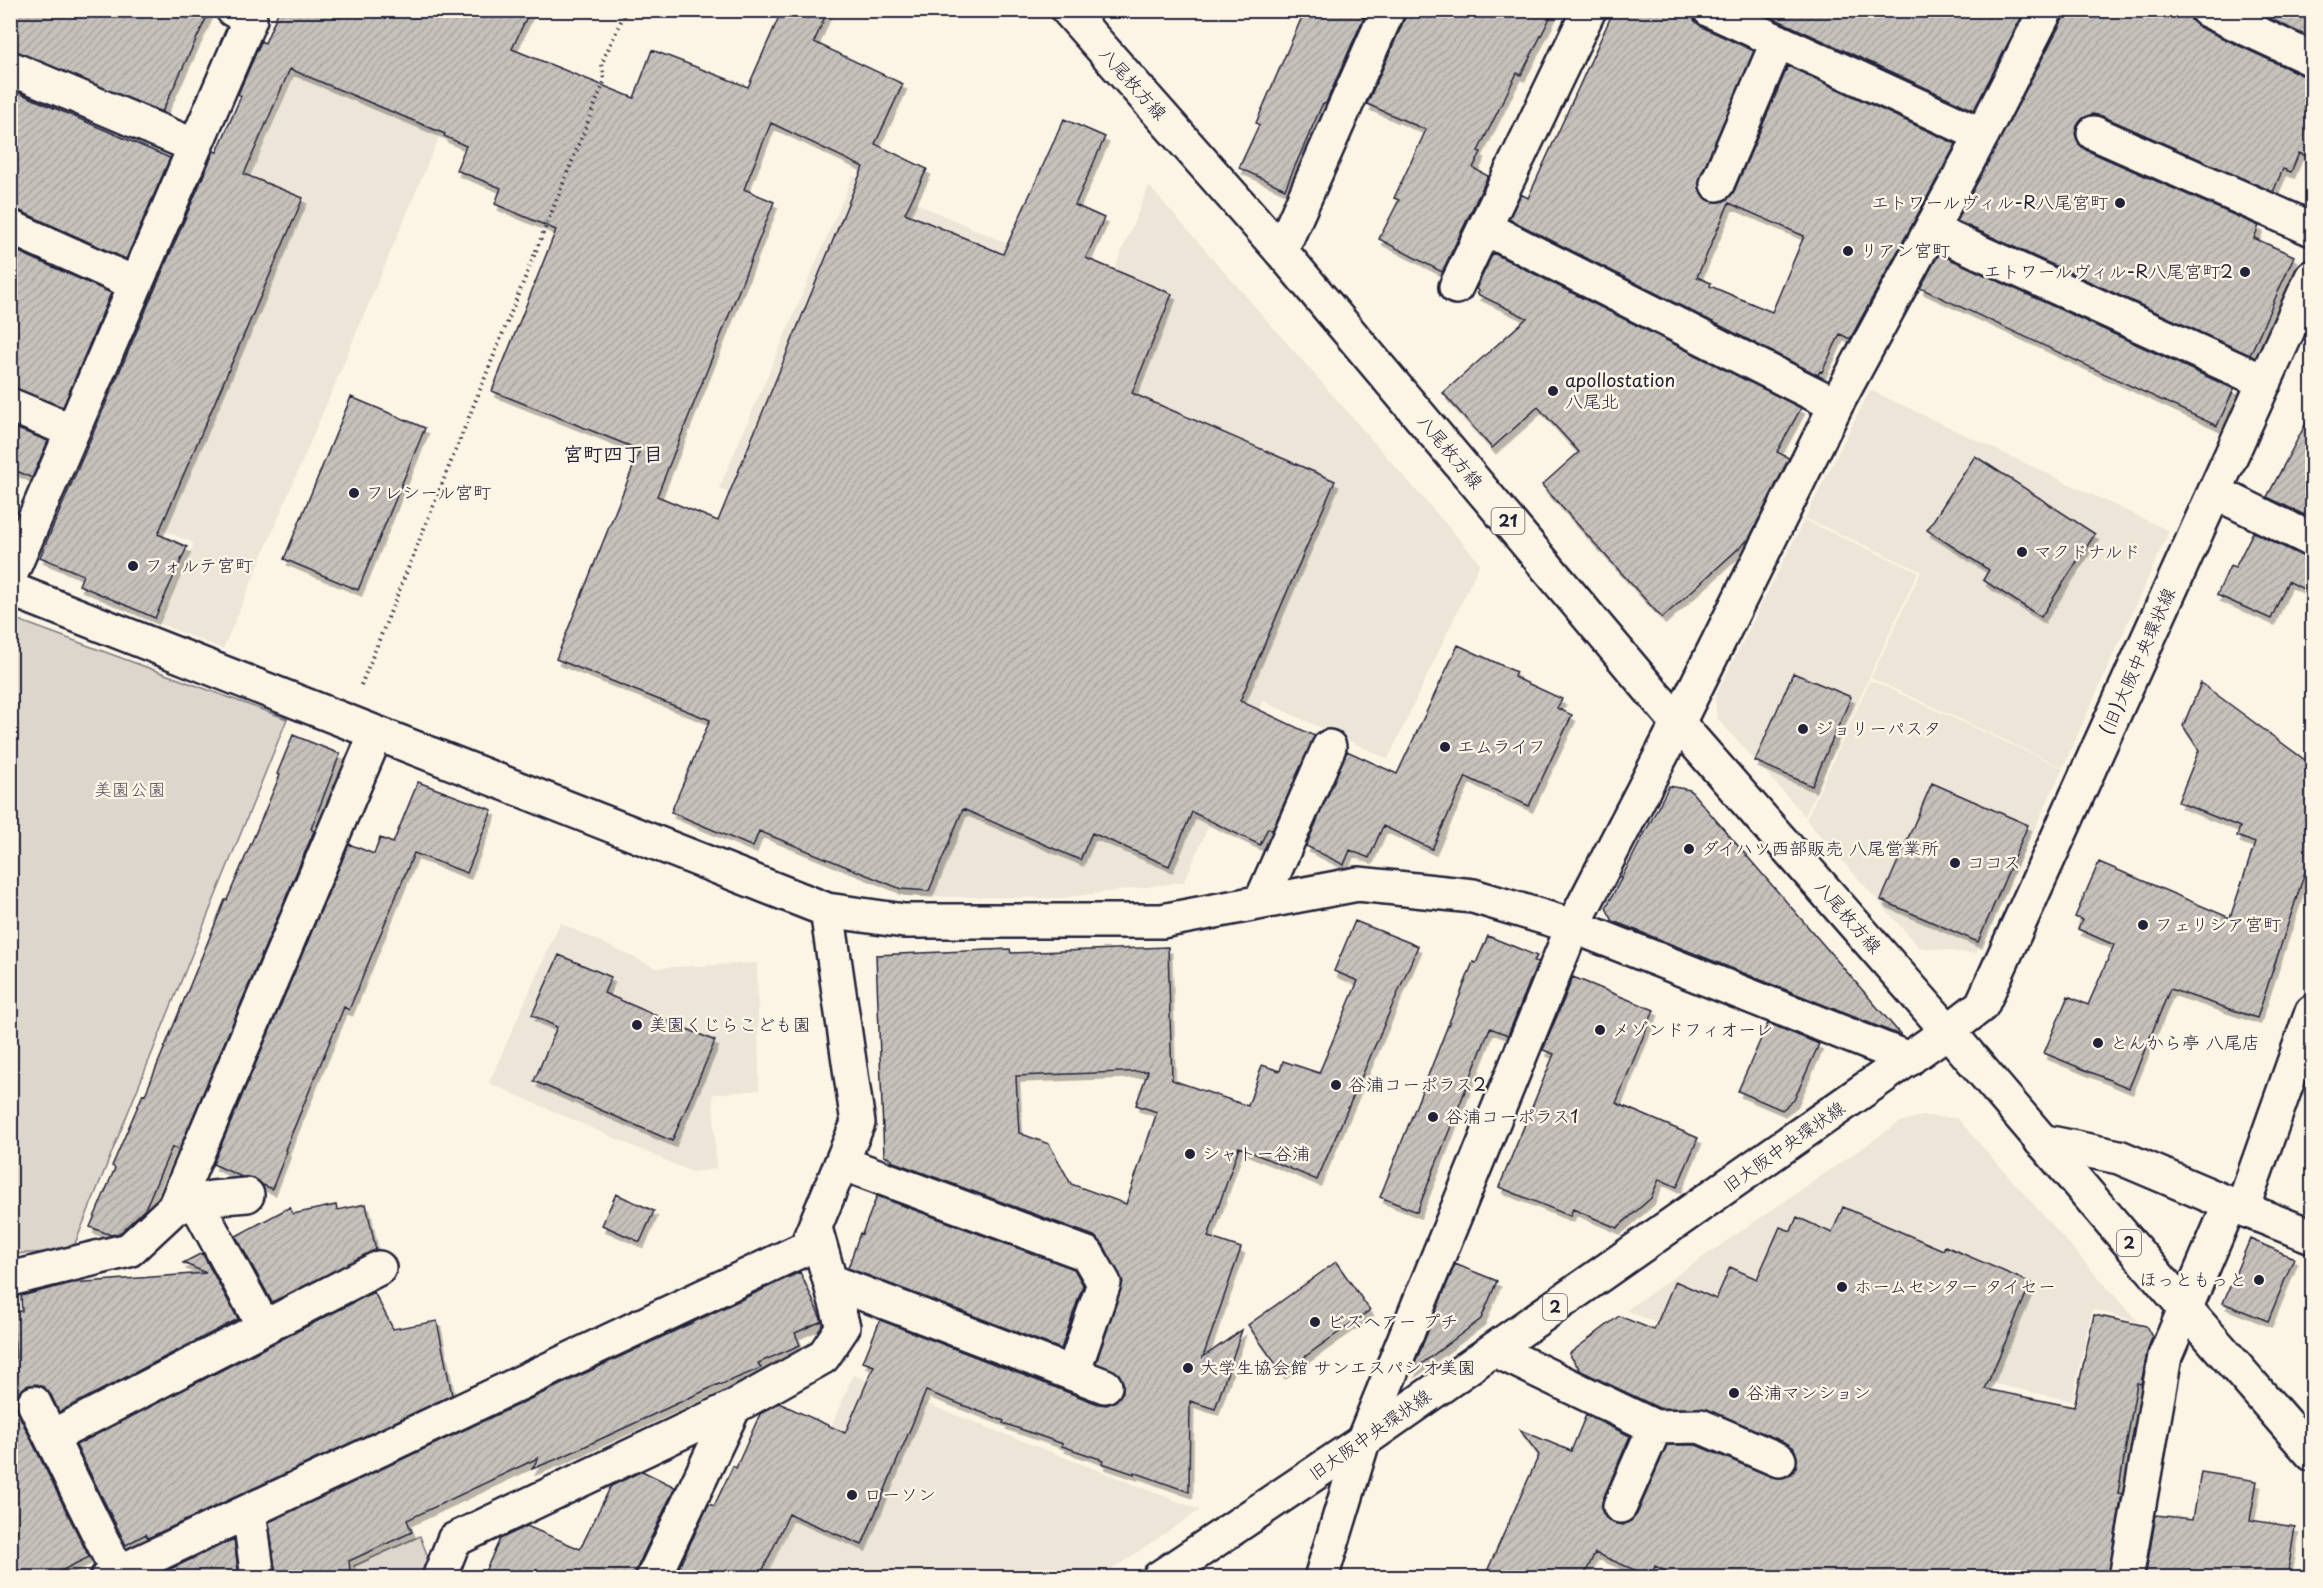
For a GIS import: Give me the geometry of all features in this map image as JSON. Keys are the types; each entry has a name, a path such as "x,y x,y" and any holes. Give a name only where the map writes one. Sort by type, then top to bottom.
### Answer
{"street":[{"path":"10,576 250,19 233,10"},
{"name":"八尾枚方線","path":"1068,10 1281,251 1678,723 1948,1032"},
{"path":"1281,251 1388,10"},
{"path":"1456,287 1589,10"},
{"path":"1710,10 1982,135"},
{"path":"1327,1575 1363,1441 1573,926 1678,723 1836,405 1982,135 2046,10"},
{"path":"2207,10 2313,58"},
{"path":"1717,184 1778,41"},
{"path":"10,68 195,146"},
{"path":"2094,134 2313,229"},
{"path":"10,227 136,284"},
{"path":"1485,228 1836,405"},
{"path":"1931,230 2265,382"},
{"name":"(旧)大阪中央環状線","path":"1948,1032 1982,1005 2313,277"},
{"path":"10,405 72,431"},
{"path":"2215,492 2313,540"},
{"path":"10,589 827,909 904,921 1162,921 1358,884 1473,896 1573,926 1909,1059"},
{"path":"10,1279 129,1250 185,1205 376,734"},
{"path":"1261,902 1329,747"},
{"path":"33,1403 51,1437 112,1575 806,1248 858,1123 827,909"},
{"path":"2126,1578 2165,1356 2185,1308 2304,1061 2313,1012"},
{"name":"旧大阪中央環状線","path":"1159,1578 1495,1350 1948,1032"},
{"name":"2","path":"1948,1032 2313,1454"},
{"path":"2041,1141 2119,1157 2313,1236"},
{"path":"842,1163 1088,1254 1104,1283 1073,1373"},
{"path":"185,1205 247,1195"},
{"path":"185,1205 264,1327"},
{"path":"439,1578 454,1540 734,1407 823,1357 843,1327 814,1228"},
{"path":"51,1437 379,1268"},
{"path":"830,1281 1106,1386"},
{"path":"1495,1350 1655,1427 1700,1426 1779,1460"},
{"path":"653,1578 734,1407"},
{"path":"1620,1506 1655,1427"},
{"path":"249,1510 258,1578"}],"path":[{"path":"346,722 604,82 602,63 626,10"}],"shaded area":[{"path":"320,11 487,23 223,649 158,623 194,543 108,507"},
{"path":"853,176 1107,287 1149,186 1480,563 1388,759 1263,701 1184,882 1060,898 897,896 1012,612 719,489"},
{"path":"1870,390 2169,531 2063,767 1871,678 1921,571 1805,518"},
{"path":"1804,520 1918,572 1805,816 1717,718 1715,697"},
{"path":"1870,680 2063,768 1976,954 1919,947 1806,820"},
{"name":"美園くじらこども園","path":"560,923 656,968 757,963 759,1090 713,1094 716,1169 692,1172 489,1083"},
{"path":"1922,1116 1957,1118 2138,1322 2092,1309 2072,1401 1950,1374 1925,1439 1626,1310 1900,1122"},
{"path":"853,1375 1200,1510 1100,1577 768,1578"}],"green space":[{"name":"美園公園","path":"10,617 287,719 72,1251 11,1254"},
{"path":"420,1536 429,1560 420,1577 356,1577 354,1566"}],"building":[{"path":"10,10 210,10 162,112 10,50"},
{"path":"279,10 530,10 512,49 634,98 652,50 748,87 782,10 828,10 814,42 903,84 875,144 927,169 905,213 1003,254 1064,119 1105,137 1075,205 1104,218 1086,258 1172,294 1132,393 1335,481 1240,701 1315,736 1272,830 1268,828 1260,845 1192,812 1169,866 1092,833 1080,860 963,809 929,891 901,889 759,831 753,847 671,812 710,720 556,659 640,450 492,391 556,230 495,204 501,188 456,170 466,146 444,136 445,134 290,69 244,174 303,198 158,534 187,547 155,618 79,585 83,575 40,557 214,151 217,152 241,96 238,94 261,41 265,43","holes":["771,123 863,167 718,521 657,496 774,202 744,189"]},
{"path":"1305,10 1367,10 1285,189 1239,168 1259,125 1256,123"},
{"path":"1406,10 1554,10 1521,75 1517,73 1478,151 1481,152 1473,168 1488,176 1442,272 1379,239 1399,200 1394,198 1426,130 1367,104 1405,18"},
{"path":"1614,10 1691,10 1694,20 1702,27 1754,51 1700,177 1699,187 1702,195 1710,201 1720,202 1728,199 1734,191 1788,66 1956,144 1850,339 1840,334 1822,372 1820,371 1818,375 1509,219 1521,194 1528,198","holes":["1729,203 1804,236 1772,312 1710,286 1711,283 1697,277"]},
{"path":"1756,10 2025,10 1974,110"},
{"path":"2064,10 2188,10 2191,20 2199,27 2304,76 2313,78 2313,159 2299,153 2291,172 2283,169 2273,192 2102,116 2093,114 2083,118 2075,134 2079,144 2086,150 2259,226 2254,238 2294,256 2250,355 1957,221 2063,19"},
{"path":"2252,10 2313,10 2313,39"},
{"path":"10,89 170,158 126,259 18,210 10,209"},
{"path":"10,248 111,293 63,407 10,387"},
{"path":"1493,253 1801,408 1777,452 1789,458 1749,539 1662,618 1542,485 1579,452 1538,407 1492,448 1443,393 1527,318 1477,294 1479,291 1476,289"},
{"path":"1939,254 2234,389 2217,426 1920,288"},
{"name":"フレシール宮町","path":"351,397 425,428 358,590 284,559"},
{"path":"2313,410 2313,519 2267,497"},
{"path":"10,426 48,441 32,478 10,468"},
{"name":"マクドナルド","path":"1975,456 2095,534 2041,617 1983,580 1989,570 1927,530"},
{"path":"2253,532 2304,557 2313,559 2313,594 2288,581 2271,619 2217,595 2230,566 2235,568"},
{"path":"1458,645 1516,672 1514,677 1562,699 1557,708 1572,715 1529,806 1466,777 1432,849 1383,826 1369,858 1350,850 1344,865 1306,846 1347,751 1397,774"},
{"name":"ジョリーパスタ","path":"1793,673 1851,697 1812,786 1755,761"},
{"path":"2201,683 2313,766 2313,848 2257,1018 2170,989 2129,1088 2044,1053 2068,996 2088,1005 2114,945 2078,929 2082,920 2075,917 2099,862 2230,918 2255,843 2237,836 2240,827 2178,802 2199,750 2183,726"},
{"path":"293,735 340,754 311,829 314,831 179,1150 172,1147 145,1209 120,1233 111,1235 90,1227 115,1168 112,1166 143,1094 145,1095 225,900 227,900 280,775 277,774"},
{"path":"418,782 492,810 467,873 414,853 349,1010 344,1007 285,1150 287,1151 272,1189 254,1178 242,1177 213,1164 349,844 374,854 380,838 393,843"},
{"name":"ココス","path":"1932,783 2028,825 1978,942 1881,900"},
{"name":"ダイハツ西部販売 八尾営業所","path":"1669,786 1690,790 1902,1036 1613,921 1606,908"},
{"path":"1355,921 1418,946 1317,1180 1239,1147 1208,1237 1241,1248 1203,1357 1242,1330 1215,1409 1190,1401 1189,1492 1102,1463 1103,1460 1003,1423 1004,1421 926,1391 862,1545 789,1514 759,1578 674,1578 709,1504 714,1506 733,1466 736,1468 760,1414 779,1403 845,1433 874,1366 863,1362 880,1320 1098,1404 1107,1405 1116,1401 1123,1392 1123,1382 1119,1374 1096,1363 1123,1282 1103,1244 1094,1236 891,1161 892,1159 884,1156 876,955 1010,949 1011,953 1168,947 1172,1080 1248,1106 1262,1065 1280,1071 1283,1061 1319,1073 1358,981 1334,971","holes":["1148,1071 1136,1105 1157,1112 1126,1204 1071,1184 1049,1144 1019,1133 1016,1076"]},
{"path":"1488,936 1537,956 1534,961 1538,962 1508,1035 1490,1028 1417,1212 1380,1197 1473,962 1476,963"},
{"path":"559,955 611,977 604,993 715,1041 672,1141 534,1081 557,1027 532,1015"},
{"path":"1573,977 1654,1010 1616,1103 1698,1138 1677,1187 1659,1179 1651,1198 1617,1228 1573,1209 1570,1216 1499,1187 1554,1054 1543,1050"},
{"path":"1768,1023 1819,1044 1794,1100 1782,1110 1738,1091"},
{"path":"616,1194 654,1211 640,1242 602,1225"},
{"path":"877,1196 1074,1269 1083,1285 1061,1349 848,1268 860,1233 862,1234"},
{"path":"366,1204 376,1250 272,1302 236,1236 290,1207 293,1214 336,1205 337,1210"},
{"path":"1843,1207 1943,1250 1945,1246 2031,1283 1985,1389 2074,1407 2094,1315 2146,1326 2152,1337 2141,1384 2137,1383 2118,1493 2122,1494 2108,1578 1679,1578 1655,1566 1651,1577 1595,1553 1583,1578 1484,1578 1539,1455 1520,1430 1571,1451 1586,1415 1630,1436 1603,1499 1601,1509 1605,1517 1613,1523 1623,1525 1637,1514 1667,1445 1696,1445 1772,1477 1782,1478 1791,1475 1796,1467 1797,1457 1794,1448 1786,1443 1707,1409 1659,1408 1581,1371 1569,1354 1619,1316 1654,1330 1675,1281 1716,1299 1730,1267 1757,1279 1780,1227 1791,1231 1797,1217 1832,1233"},
{"name":"ほっともっと","path":"2250,1239 2294,1258 2268,1321 2223,1303"},
{"path":"202,1253 238,1319 59,1412 51,1395 44,1387 36,1384 26,1386 18,1393 15,1402 17,1411 89,1557 47,1578 10,1578 10,1361 16,1358 12,1311 22,1311 21,1296 72,1283 206,1273 183,1263"},
{"path":"1336,1262 1370,1310 1282,1373 1248,1325"},
{"path":"1455,1264 1497,1281 1481,1319 1412,1371"},
{"path":"800,1272 822,1321 795,1333 800,1345 758,1363 761,1368 719,1384 532,1469 538,1458 407,1520 412,1532 349,1561 351,1578 276,1578 269,1522"},
{"path":"374,1292 393,1329 437,1321 452,1395 148,1538 146,1534 126,1545 76,1445"},
{"path":"642,1471 675,1487 636,1570 635,1578 482,1578 500,1539 527,1526 580,1549 611,1486"},
{"path":"2201,1472 2257,1481 2250,1520 2295,1527 2287,1578 2145,1578 2156,1515 2193,1519"},
{"path":"234,1539 239,1578 166,1578 164,1572"}],"place":[{"name":"エトワールヴィル-R八尾宮町","path":"2120,203"},
{"name":"リアン宮町","path":"1848,251"},
{"name":"エトワールヴィル-R八尾宮町2","path":"2245,272"},
{"name":"apollostation 八尾北","path":"1553,391"},
{"name":"フレシール宮町","path":"354,493"},
{"name":"マクドナルド","path":"2022,552"},
{"name":"フォルテ宮町","path":"133,566"},
{"name":"ジョリーパスタ","path":"1803,729"},
{"name":"エムライフ","path":"1445,747"},
{"name":"ダイハツ西部販売 八尾営業所","path":"1689,849"},
{"name":"ココス","path":"1955,863"},
{"name":"フェリシア宮町","path":"2143,925"},
{"name":"美園くじらこども園","path":"637,1025"},
{"name":"メゾンドフィオーレ","path":"1600,1030"},
{"name":"とんから亭 八尾店","path":"2098,1043"},
{"name":"谷浦コーポラス2","path":"1336,1085"},
{"name":"谷浦コーポラス1","path":"1433,1117"},
{"name":"シャトー谷浦","path":"1190,1154"},
{"name":"ほっともっと","path":"2259,1280"},
{"name":"ホームセンター タイセー","path":"1842,1287"},
{"name":"ビズヘアー プチ","path":"1315,1322"},
{"name":"大学生協会館 サンエスパシオ美園","path":"1188,1368"},
{"name":"谷浦マンション","path":"1734,1393"},
{"name":"ローソン","path":"852,1495"}],"district":[{"name":"宮町四丁目","path":"613,454"}]}
